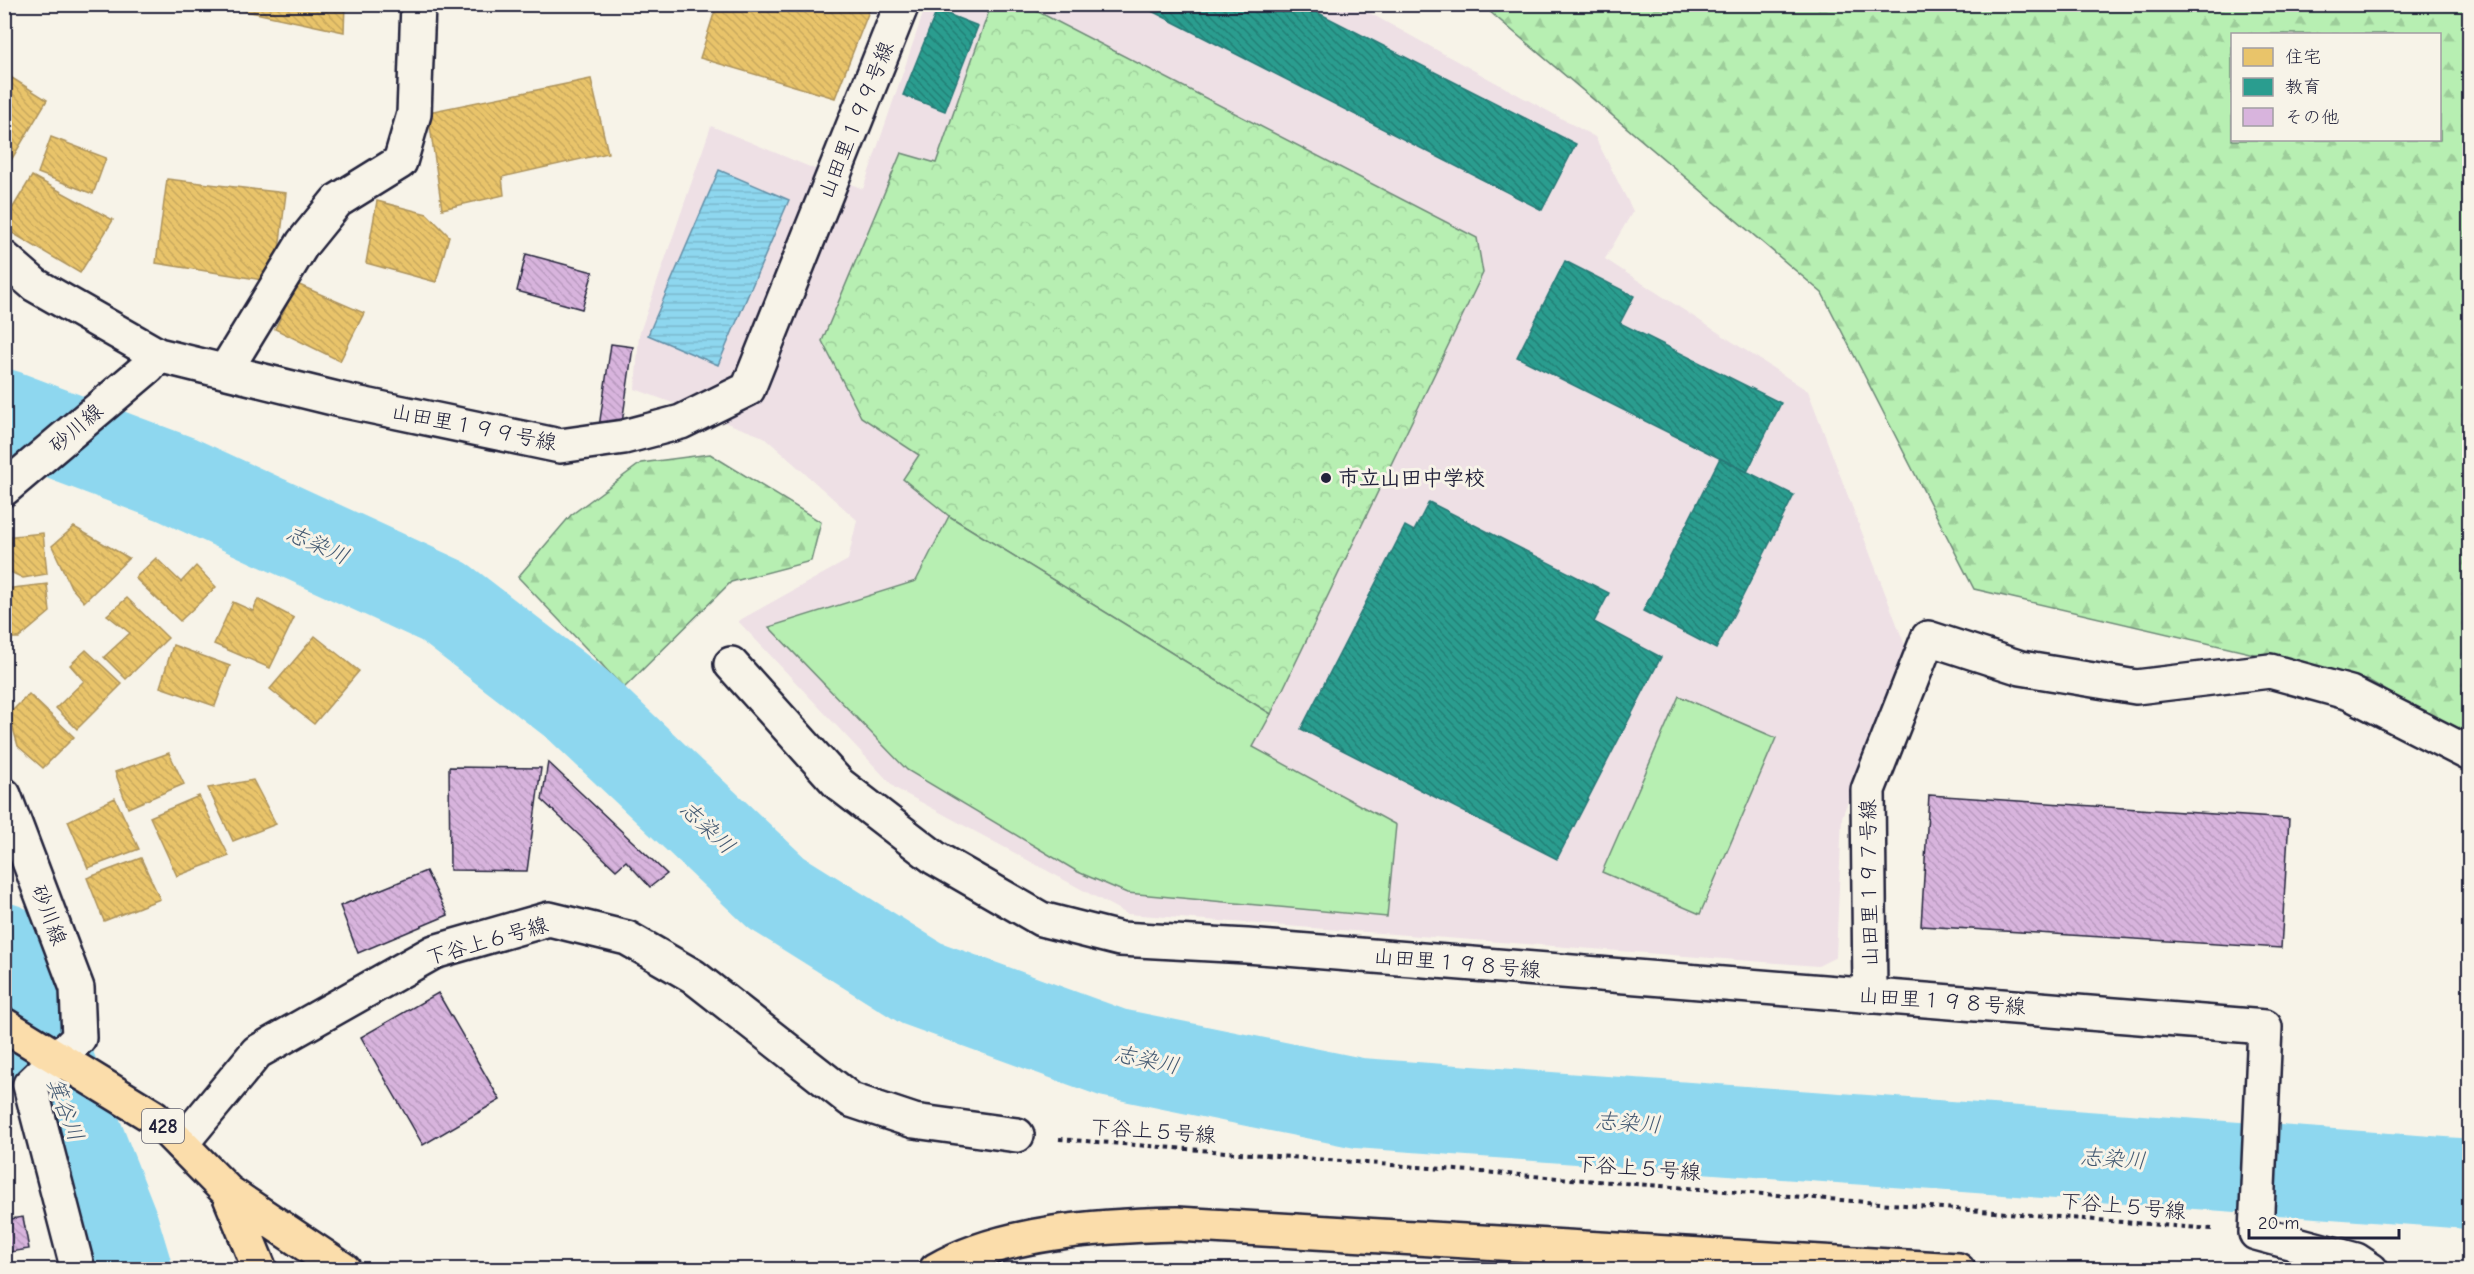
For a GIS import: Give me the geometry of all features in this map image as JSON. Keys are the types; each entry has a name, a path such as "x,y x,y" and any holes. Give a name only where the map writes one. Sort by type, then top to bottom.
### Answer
{"highway":[{"name":"428","path":"4,1025 69,1047 86,1075 154,1117 228,1192 344,1269"},
{"name":"428","path":"228,1192 260,1269"},
{"path":"936,1269 999,1245 1055,1233 1115,1226 1177,1224 1958,1269"}],"street":[{"path":"225,371 303,243 337,201 400,162 414,114 418,4"},
{"name":"山田里１９９号線","path":"153,361 225,371 341,400 560,446 624,437 681,422 748,389 902,4"},
{"path":"4,258 35,285 153,361"},
{"name":"砂川線","path":"4,489 153,361"},
{"name":"山田里１９７号線","path":"1870,996 1868,790 1929,638 2021,668 2136,687 2270,671 2350,693 2469,754"},
{"name":"山田里１９８号線","path":"731,664 839,784 935,858 1041,919 1120,939 1247,946 2265,1027 2256,1233"},
{"name":"砂川線","path":"4,795 77,988 69,1047"},
{"name":"下谷上６号線","path":"181,1144 256,1052 434,952 549,919 627,938 693,976 851,1100 914,1121 1017,1135"},
{"path":"69,1047 30,1085 78,1269"},
{"path":"2256,1233 2356,1260 2371,1269"}],"path":[{"name":"下谷上５号線","path":"1017,1135 2256,1233"}],"shaded area":[{"name":"市立山田中学校","path":"926,5 1355,5 1595,137 1633,211 1605,259 1808,391 1906,648 1842,817 1836,957 1818,966 1127,914 895,788 738,621 848,560 857,520 764,437 635,389 639,335 711,126 863,189"}],"green space":[{"path":"991,5 1025,5 1477,238 1483,273 1271,714 949,516 903,479 919,455 861,417 822,341 901,153 936,163"},
{"path":"1482,5 2469,5 2469,740 2370,681 1974,589 1822,293"},
{"path":"710,454 821,522 811,561 731,582 624,688 518,577 571,515 641,463"},
{"path":"949,516 1271,714 1253,747 1396,825 1387,917 1127,893 1078,872 907,770 769,627 916,581"},
{"path":"1679,696 1776,738 1700,914 1602,872"}],"water":[{"path":"719,170 789,200 718,365 648,335"}],"building: 住宅":[{"path":"241,4 345,4 344,32 241,10"},
{"path":"717,4 849,4 869,11 835,98 700,58"},
{"path":"4,73 47,100 4,172"},
{"path":"591,79 608,153 502,177 504,195 442,209 428,112"},
{"path":"51,137 106,158 93,194 38,173"},
{"path":"32,176 113,220 80,273 4,228 4,222"},
{"path":"167,179 286,193 275,282 156,263"},
{"path":"377,201 427,214 449,236 436,282 366,263"},
{"path":"297,284 364,313 340,361 275,329"},
{"path":"74,527 129,558 84,602 71,587 52,546"},
{"path":"43,533 47,574 23,578 4,569 4,537"},
{"path":"156,558 181,582 196,566 216,587 180,621 135,578"},
{"path":"47,584 50,612 19,638 4,638 4,589"},
{"path":"127,598 168,638 126,679 104,657 130,633 107,615"},
{"path":"258,599 294,618 270,668 214,644 233,602 253,611"},
{"path":"315,636 359,671 314,724 270,689"},
{"path":"173,645 230,666 215,706 160,687"},
{"path":"86,650 122,684 77,729 56,708 84,681 70,665"},
{"path":"29,694 74,737 43,768 18,746 9,714"},
{"path":"169,753 184,784 128,808 115,772"},
{"path":"253,780 276,824 233,841 208,788"},
{"path":"199,796 229,856 177,876 150,817"},
{"path":"115,798 139,849 88,868 68,821"},
{"path":"141,858 160,899 104,921 87,878"}],"building: 教育":[{"path":"1138,4 1301,4 1576,144 1542,210"},
{"path":"937,10 978,26 945,111 903,95"},
{"path":"1565,261 1634,296 1620,323 1781,403 1747,472 1517,357"},
{"path":"1720,458 1794,495 1716,649 1643,611"},
{"path":"1429,502 1609,593 1594,622 1661,657 1557,859 1301,729 1405,526 1414,531"}],"building: その他":[{"path":"526,254 593,272 582,309 517,291"},
{"path":"611,344 633,347 621,430 599,427"},
{"path":"548,762 667,874 650,887 626,861 616,870 542,800"},
{"path":"449,767 541,768 527,871 450,870"},
{"path":"1929,795 2289,819 2281,948 1921,926"},
{"path":"426,871 448,915 358,953 340,906"},
{"path":"438,993 500,1100 423,1145 361,1037"},
{"path":"23,1217 29,1249 4,1253 4,1220"}],"waterway":[{"name":"志染川","path":"4,414 176,479 444,602 578,705 777,893 921,983 1113,1053 1359,1103 2470,1184"},
{"name":"箕谷川","path":"4,948 114,1227 127,1270"}],"place":[{"name":"市立山田中学校","path":"1326,478"}]}
